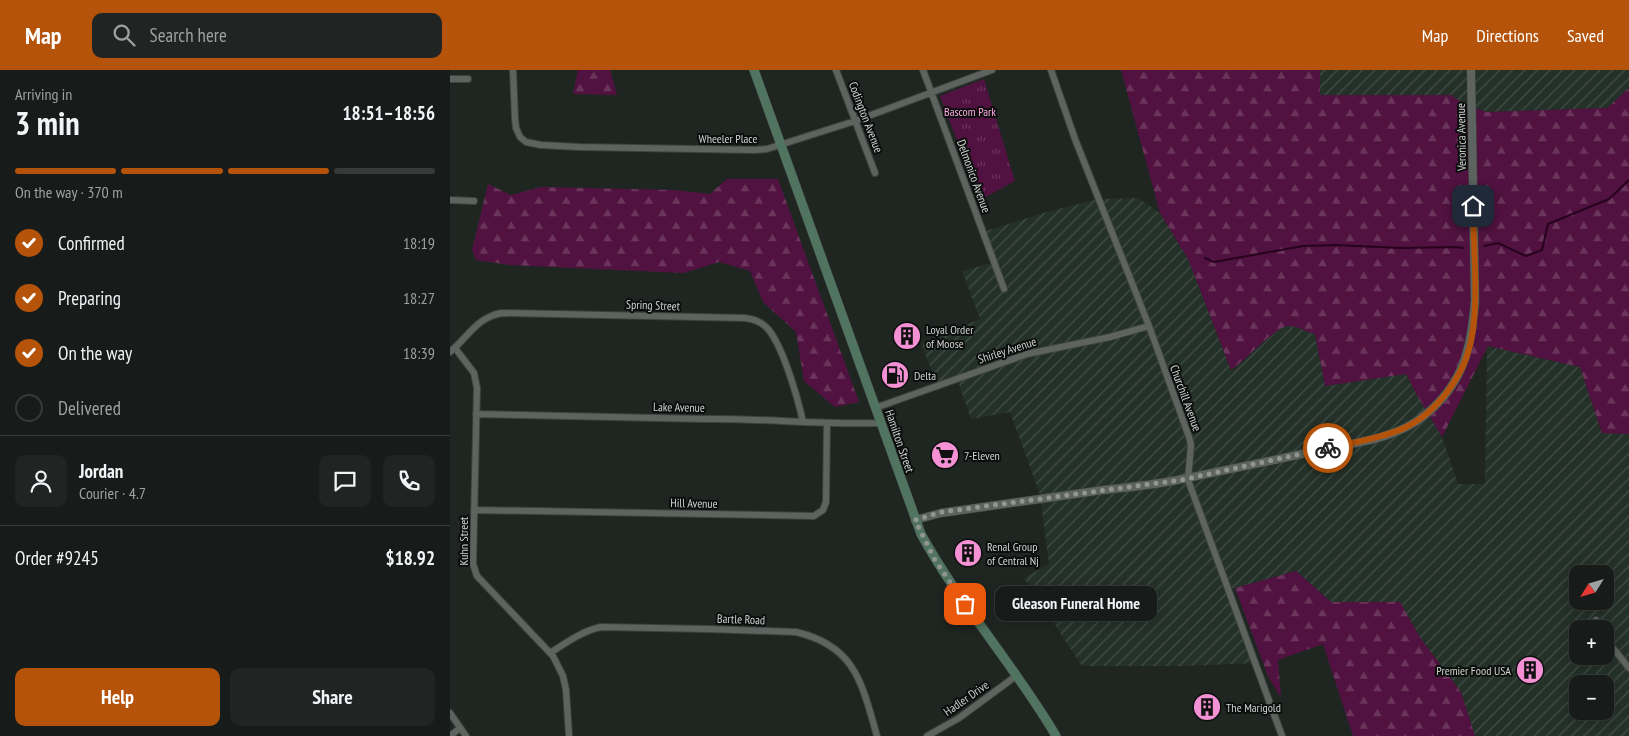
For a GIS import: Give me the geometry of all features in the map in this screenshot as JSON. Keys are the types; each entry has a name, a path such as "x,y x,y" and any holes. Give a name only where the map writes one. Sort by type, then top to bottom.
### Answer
{"main road":[{"name":"Hamilton Street","path":"754,70 915,520 935,560 1056,736"}],"street":[{"name":"Wheeler Place","path":"514,70 516,128 520,137 531,144 579,147 754,150 781,145 855,121 992,70"},
{"name":"Codington Avenue","path":"836,70 875,173"},
{"name":"Delmonico Avenue","path":"923,70 1004,289"},
{"name":"Churchill Avenue","path":"1051,70 1078,148 1149,326 1189,436 1191,446 1188,478 1282,736"},
{"name":"Veronica Avenue","path":"915,520 942,512 1188,478 1268,462 1388,434 1402,429 1424,416 1434,407 1454,382 1462,368 1473,332 1475,301 1471,70"},
{"path":"450,79 468,79"},
{"path":"450,200 474,201"},
{"name":"Spring Street","path":"452,350 475,325 488,316 502,313 745,318 757,320 766,326 774,337 803,422"},
{"name":"Shirley Avenue","path":"876,408 1027,354 1110,337 1149,326"},
{"name":"Kuhn Street","path":"452,350 474,373 477,388 472,564 474,571 550,653 560,669 566,690 569,736"},
{"name":"Lake Avenue","path":"476,414 704,419 738,418 880,424"},
{"name":"Hill Avenue","path":"474,510 814,516 823,510 826,502 827,423"},
{"name":"Bartle Road","path":"550,653 592,629 601,628 796,632 818,639 832,647 855,670 861,682 877,736"},
{"path":"1614,649 1629,668"},
{"name":"Hadler Drive","path":"928,736 959,718 1016,676"},
{"path":"450,713 466,736"},
{"path":"450,736 460,728"}],"shaded area":[{"path":"1320,70 1629,70 1629,88 1607,108 1486,112 1462,103 1451,95 1320,95"},
{"path":"1138,198 1160,213 1188,259 1231,370 1243,362 1279,329 1290,325 1315,334 1325,386 1406,374 1442,437 1458,484 1485,484 1487,346 1580,367 1602,433 1629,434 1629,736 1475,736 1461,692 1421,639 1400,602 1331,602 1296,571 1229,590 1256,663 1184,666 1082,666 1024,578 1049,564 1040,495 1010,412 971,419 956,376 936,383 921,343 980,319 962,271 995,262 982,232 1050,211 1099,199"}],"green space":[{"path":"578,70 610,70 617,95 573,94"},
{"path":"1121,70 1320,70 1320,95 1451,95 1462,103 1486,112 1607,108 1629,88 1629,434 1602,433 1580,367 1488,346 1442,437 1406,374 1325,386 1315,334 1298,328 1288,326 1275,332 1231,370 1188,259 1160,213"},
{"name":"Bascom Park","path":"984,79 1015,181 980,200 940,96"},
{"path":"727,179 778,179 859,402 835,407 804,381 796,332 763,302 750,271 719,262 684,273 509,265 476,260 472,250 488,184 511,195 541,187 674,190 710,194"},
{"path":"1296,571 1331,602 1400,602 1421,639 1461,692 1475,736 1353,736 1323,644 1278,660 1281,698 1268,676 1235,588"}],"waterway":[{"path":"1484,246 1498,243 1526,256 1542,250 1548,224 1609,199 1629,180"},
{"path":"1205,258 1214,262 1303,246 1463,248"}],"way so far":[{"path":"965,604 935,560 915,520 942,512 1181,480 1328,448"}],"place":[{"name":"Loyal Order of Moose","path":"907,336"},
{"name":"Delta","path":"895,375"},
{"name":"7-Eleven","path":"945,455"},
{"name":"Renal Group of Central Nj","path":"968,553"},
{"name":"Gleason Funeral Home","path":"965,604"},
{"name":"Premier Food USA","path":"1530,670"},
{"name":"The Marigold","path":"1207,707"}],"route":[{"path":"1328,448 1382,437 1413,424 1434,407 1459,374 1466,361 1473,332 1475,301 1473,206"}]}
